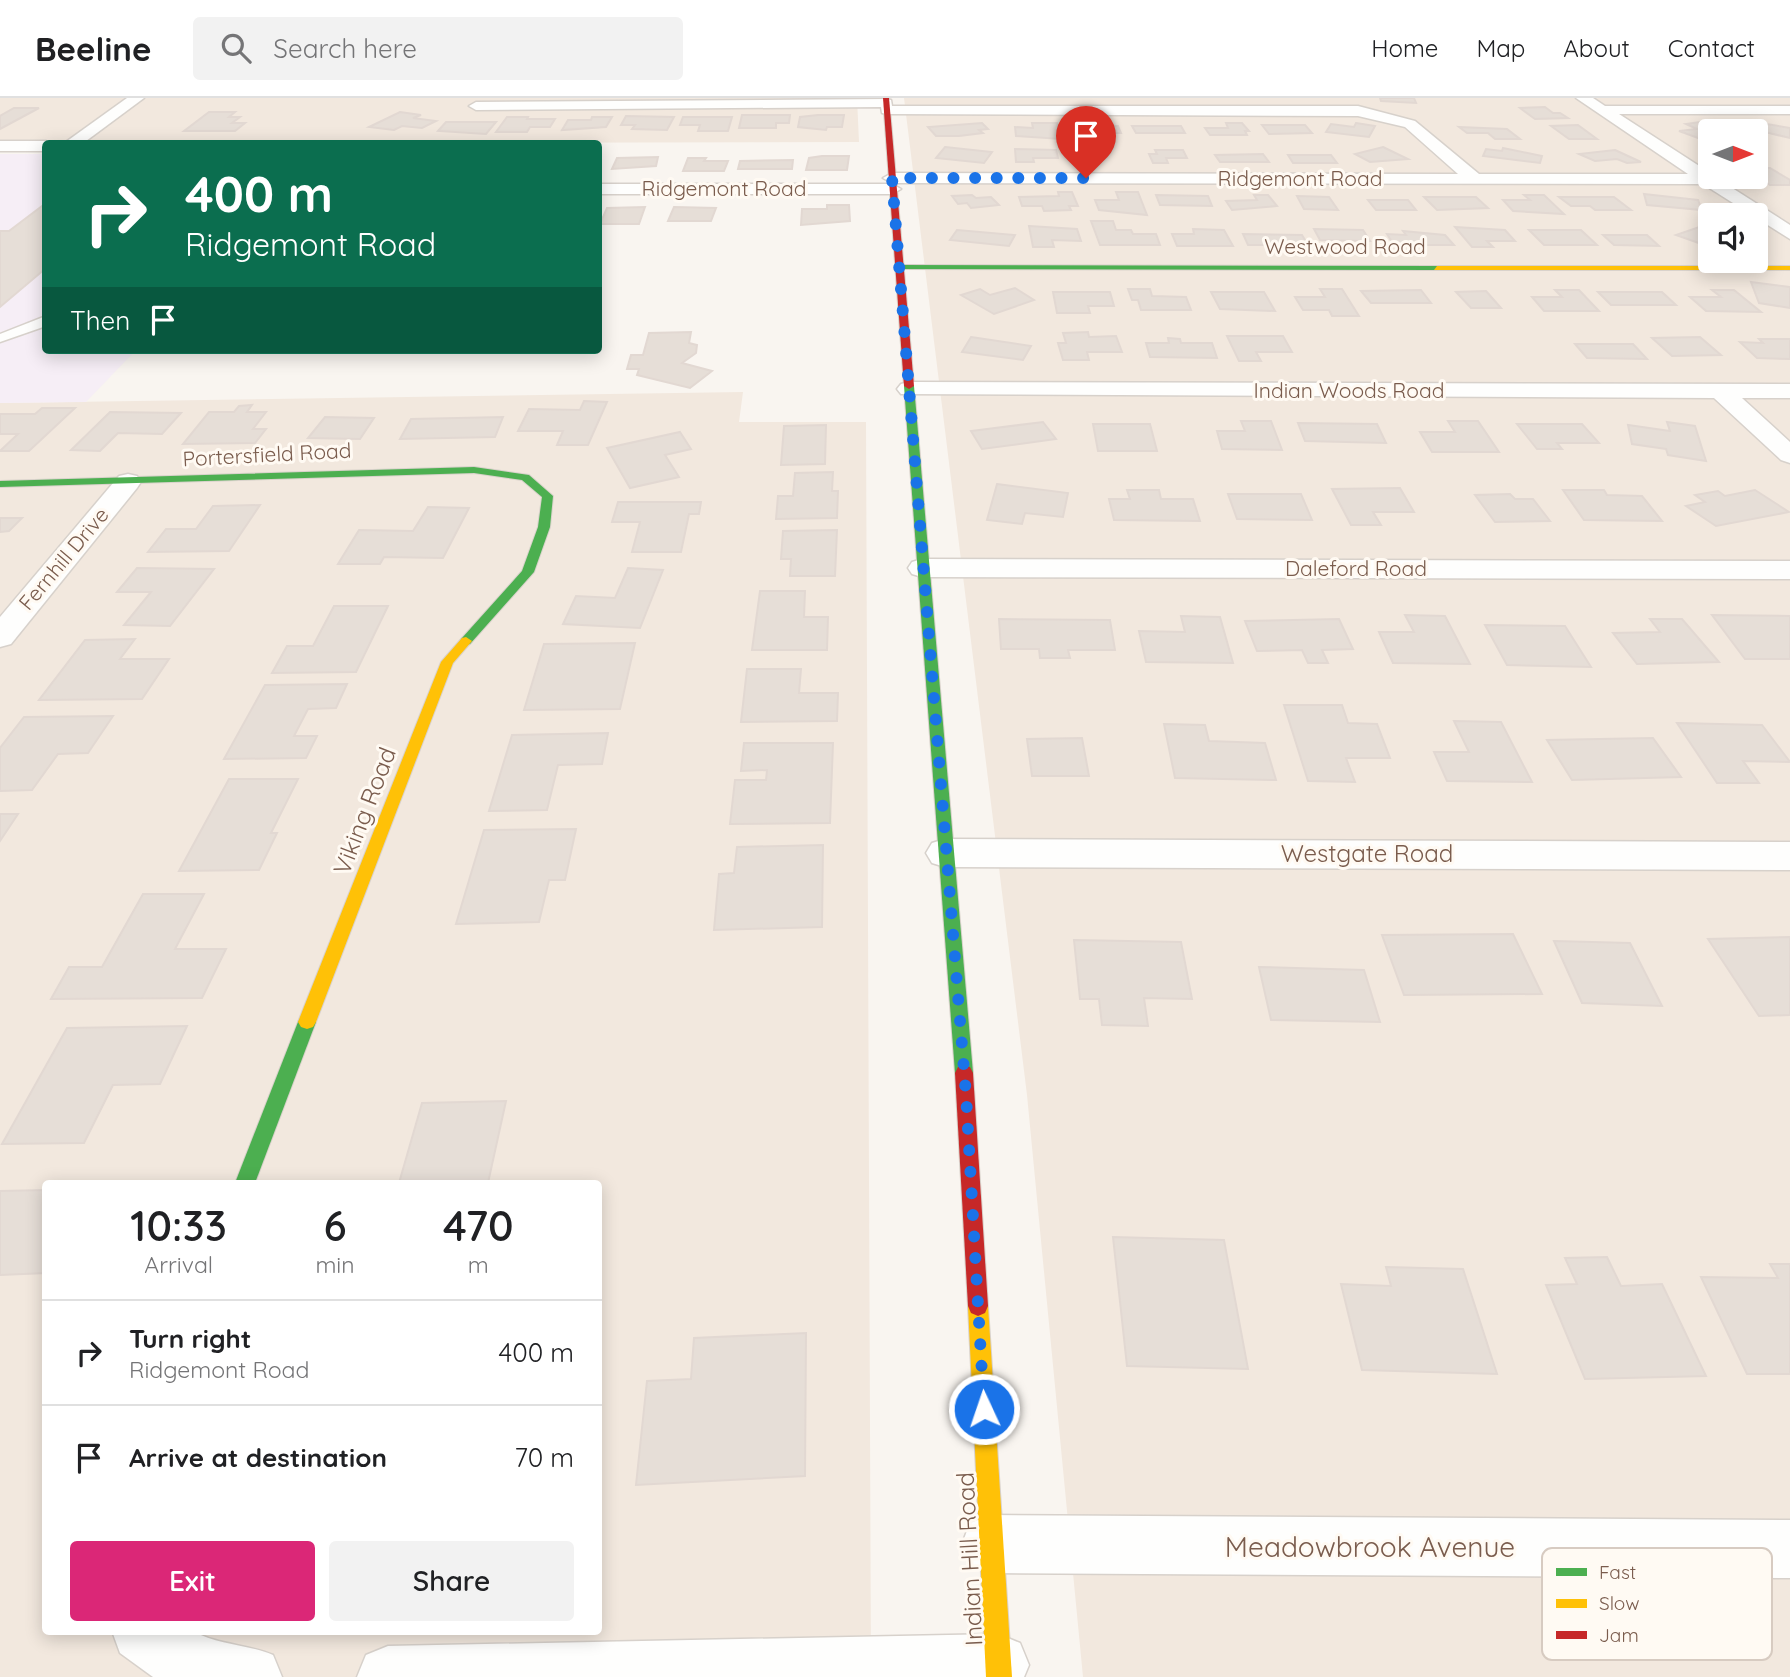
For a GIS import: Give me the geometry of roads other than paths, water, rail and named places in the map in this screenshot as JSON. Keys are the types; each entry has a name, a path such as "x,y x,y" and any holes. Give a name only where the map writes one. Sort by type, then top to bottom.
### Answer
{"street":[{"path":"77,140 137,98"},
{"path":"1583,98 1698,173"},
{"path":"476,106 886,104 1358,111 1410,124 1475,179"},
{"name":"Indian Hill Road","path":"886,104 966,1095 999,1671"},
{"path":"1601,110 1790,110"},
{"path":"0,146 42,146"},
{"name":"Ridgemont Road","path":"602,190 892,183 1698,179"},
{"path":"1723,189 1790,233"},
{"name":"Westwood Road","path":"899,267 1790,268"},
{"name":"Indian Woods Road","path":"909,389 1790,391"},
{"path":"1720,391 1790,454"},
{"name":"Portersfield Road","path":"0,484 474,470 523,475 534,481"},
{"name":"Viking Road","path":"246,1180 447,662 528,572 549,506 548,496 534,481"},
{"name":"Fernhill Drive","path":"0,637 128,482"},
{"name":"Daleford Road","path":"922,568 1790,570"},
{"name":"Westgate Road","path":"945,853 1790,856"},
{"name":"Meadowbrook Avenue","path":"991,1544 1630,1548"},
{"name":"Meadowbrook Avenue","path":"1772,1549 1790,1549"},
{"path":"147,1635 174,1658 212,1672 251,1677"},
{"path":"388,1677 999,1671"}],"lane":[{"path":"0,338 28,330 42,322"}]}
